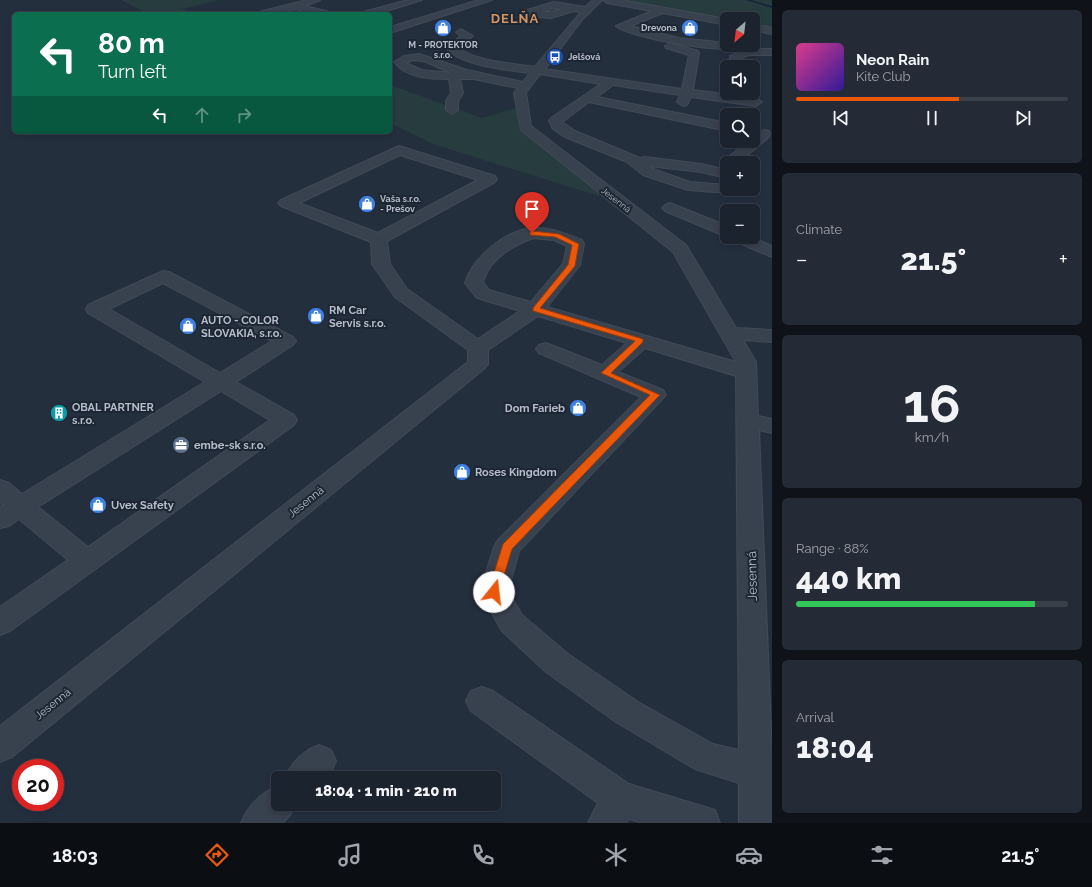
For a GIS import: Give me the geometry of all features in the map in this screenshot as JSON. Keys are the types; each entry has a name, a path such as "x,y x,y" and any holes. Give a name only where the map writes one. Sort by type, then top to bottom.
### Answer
{"street":[{"path":"270,12 316,0"},
{"path":"373,12 418,0"},
{"path":"392,29 488,0"},
{"path":"607,0 720,21"},
{"path":"295,6 319,12"},
{"name":"Jesenná","path":"586,6 579,18 520,93 525,128 680,249 746,362 764,773 757,823"},
{"path":"663,10 621,26 689,42 720,45"},
{"path":"760,28 771,30"},
{"path":"760,35 771,30"},
{"path":"461,32 468,36 451,48 463,56 531,79"},
{"path":"652,41 694,53 685,98"},
{"path":"734,60 734,58 747,52 772,52"},
{"path":"473,76 452,70 435,61 422,58 410,57 399,62 407,70 454,77 473,76 611,82 685,98 756,102"},
{"path":"452,110 452,101 457,93 454,77"},
{"path":"611,82 561,116 555,121 557,126 570,134 632,159 720,168"},
{"path":"586,98 720,126"},
{"path":"740,156 763,134"},
{"path":"399,150 490,179 393,231 379,239 286,203 399,150"},
{"path":"632,159 648,172 688,186 720,188"},
{"path":"670,208 720,229"},
{"path":"379,239 381,264 401,293 478,348 535,309 571,266 576,244 556,236 532,233 515,239 497,250 475,272 474,283 483,294 535,309 640,340 746,372"},
{"path":"754,244 772,252"},
{"path":"0,623 286,420 220,382 95,309 163,276 286,341 220,382 10,512"},
{"path":"729,333 772,336"},
{"path":"605,373 640,340"},
{"name":"Jesenná","path":"0,746 478,364 478,348"},
{"path":"546,349 655,395 507,547 494,592 512,623 557,663 627,712 707,758 764,773"},
{"path":"748,421 772,426"},
{"path":"0,489 10,512 87,561"},
{"path":"482,701 613,811 702,823"},
{"path":"259,823 271,810"}],"green space":[{"path":"121,0 219,0 182,9 191,12 144,12"},
{"path":"610,0 772,0 772,30 760,27 760,12 720,12 720,18"},
{"path":"392,86 482,118 519,107 524,131 602,197 433,144 392,124"}],"waterway":[{"name":"DELŇA","path":"748,0 772,7"}],"place":[{"name":"M - PROTEKTOR s.r.o.","path":"443,28"},
{"name":"Drevona","path":"690,28"},
{"name":"Jelšová","path":"555,57"},
{"name":"Vaša s.r.o. - Prešov","path":"367,204"},
{"name":"RM Car Servis s.r.o.","path":"316,316"},
{"name":"AUTO - COLOR SLOVAKIA, s.r.o.","path":"188,326"},
{"name":"Dom Farieb","path":"578,408"},
{"name":"OBAL PARTNER s.r.o.","path":"59,413"},
{"name":"embe-sk s.r.o.","path":"181,445"},
{"name":"Roses Kingdom","path":"462,472"},
{"name":"Uvex Safety","path":"98,505"}],"district":[{"name":"DELŇA","path":"515,18"}],"route":[{"path":"494,592 507,547 655,395 605,373 640,340 535,309 571,266 576,244 556,236 532,233"}]}
